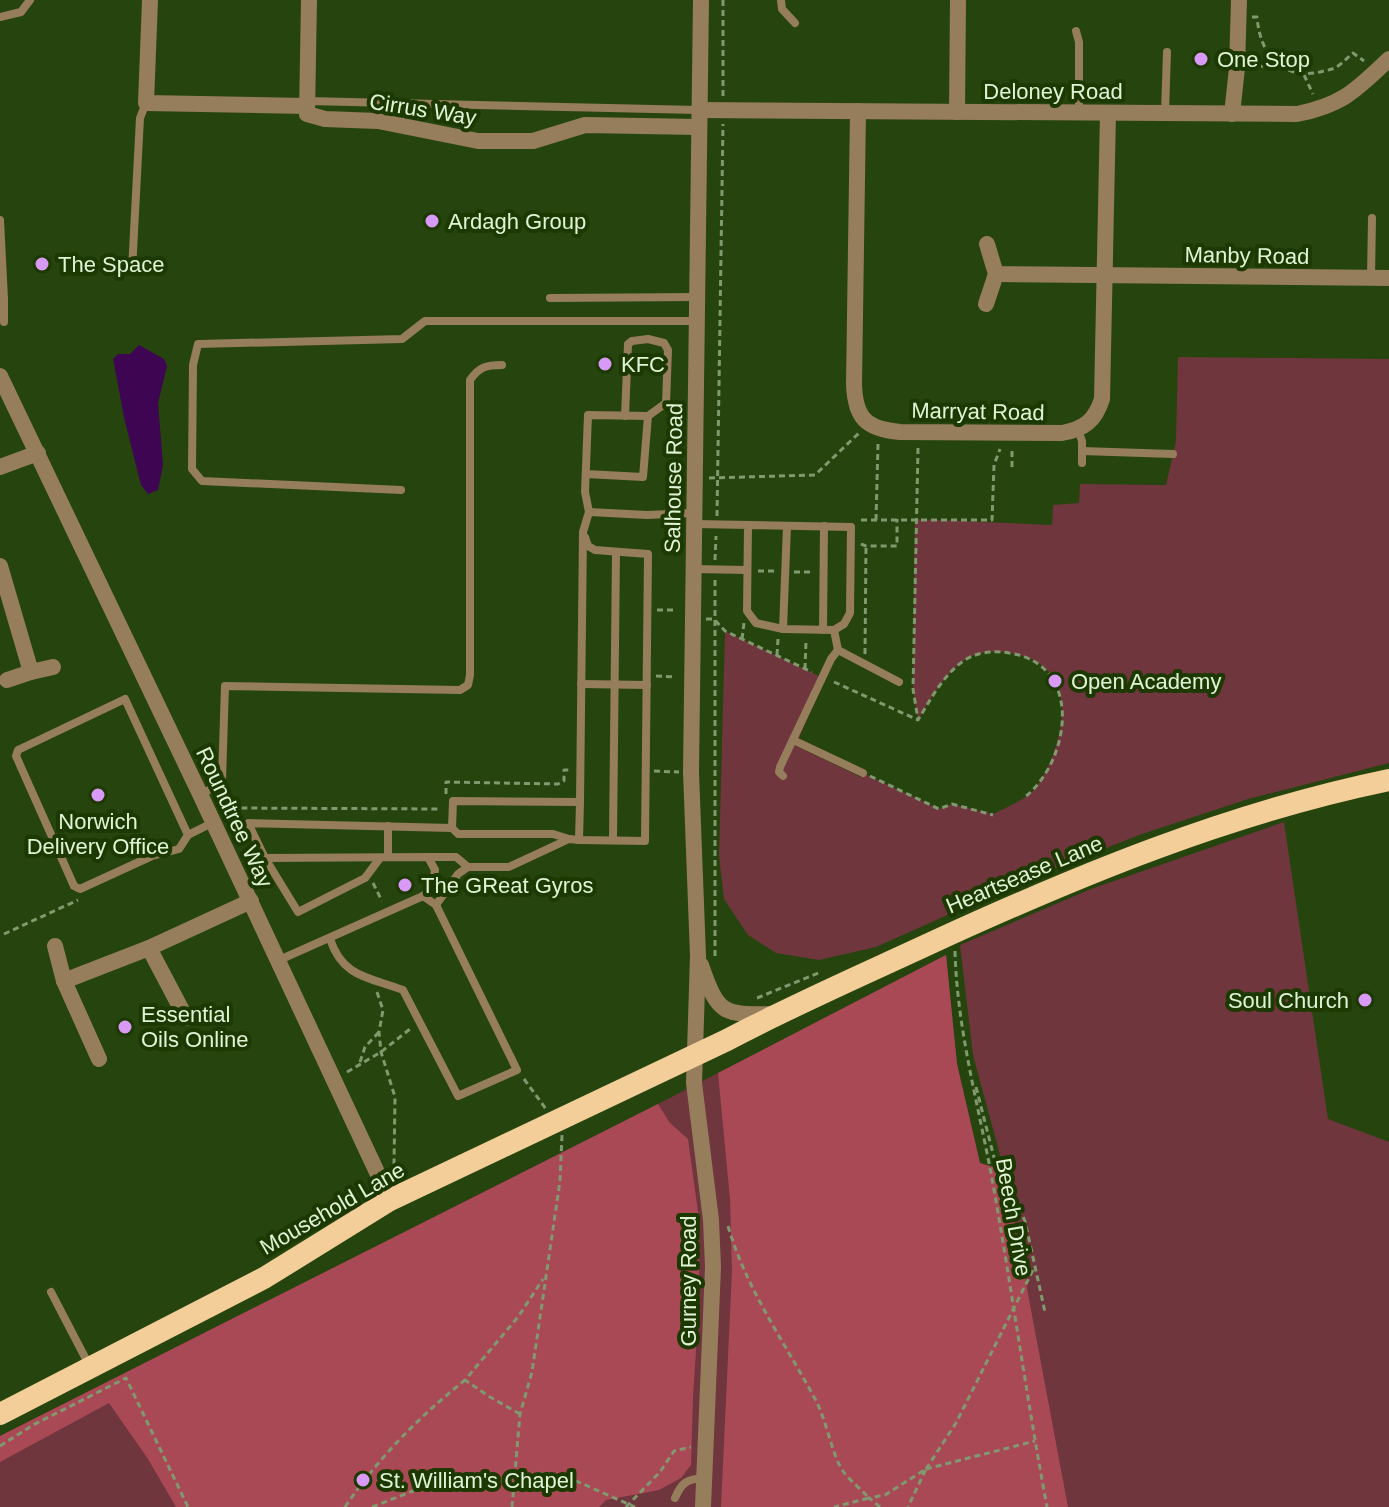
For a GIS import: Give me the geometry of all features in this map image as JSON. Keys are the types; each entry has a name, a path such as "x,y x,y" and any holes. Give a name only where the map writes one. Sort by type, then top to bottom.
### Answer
{"highway":[{"name":"Heartsease Lane","path":"694,1055 777,1013 1072,879 1280,806 1389,780"},
{"name":"Mousehold Lane","path":"0,1414 264,1278 390,1200 694,1055"}],"street":[{"path":"146,103 150,0"},
{"path":"307,103 309,0"},
{"name":"Salhouse Road","path":"701,0 691,772 706,958 713,998 721,1007 735,1014 777,1013"},
{"path":"957,112 958,0"},
{"path":"1232,114 1240,8"},
{"name":"Deloney Road","path":"699,118 723,110 1297,114 1320,109 1352,93 1385,65"},
{"name":"Cirrus Way","path":"146,103 307,103 307,114 325,119 378,121 478,141 533,141 585,125 699,118"},
{"path":"858,111 854,403 860,415 875,427"},
{"path":"1078,430 1093,420 1102,399 1108,113"},
{"path":"986,304 996,274 987,244"},
{"name":"Manby Road","path":"996,274 1389,278"},
{"name":"Roundtree Way","path":"0,376 390,1200"},
{"name":"Marryat Road","path":"875,427 919,432 1062,433 1078,430"},
{"path":"0,467 38,453"},
{"path":"0,566 31,672"},
{"path":"7,680 53,667"},
{"path":"64,981 149,948 251,901"},
{"path":"55,946 64,981 99,1059"},
{"path":"149,948 186,1018"},
{"name":"Salhouse Road","path":"694,1055 706,958"},
{"name":"Gurney Road","path":"694,1055 695,1101 711,1220 712,1329 703,1507"}],"lane":[{"path":"0,17 21,12 30,0"},
{"path":"781,0 782,9 795,23"},
{"path":"1076,31 1079,42 1079,113"},
{"path":"1165,114 1167,52"},
{"path":"132,270 140,118 146,103"},
{"path":"307,103 699,118"},
{"path":"1371,278 1372,218"},
{"path":"0,220 4,322"},
{"path":"550,298 698,297"},
{"path":"401,490 202,481 192,469 193,365 198,344 402,339 425,321 698,321"},
{"path":"579,840 583,532 589,512 585,492 588,415 625,416 648,416 666,403 668,350 664,343 648,339 628,344 625,416"},
{"path":"188,835 125,699 18,750 16,756 74,886 80,889 152,856 179,849 206,809 215,787 222,780 225,686 460,690 468,685 470,380 478,369 502,365"},
{"path":"586,474 643,477 648,416"},
{"path":"1078,430 1082,441 1082,463"},
{"path":"1082,451 1173,454"},
{"path":"589,512 694,518 716,525 851,527 850,613 844,624 834,630 823,630 756,623 747,611 748,526"},
{"path":"781,628 787,526"},
{"path":"823,630 824,526"},
{"path":"388,826 384,858 365,878 298,912 248,823 312,824 388,826 452,828 458,834 553,834 579,840 645,841 648,554 591,549 583,532"},
{"path":"613,840 616,552"},
{"path":"693,569 747,570"},
{"path":"783,776 779,772 780,767 838,650 834,630"},
{"path":"838,650 900,678"},
{"path":"581,684 647,685"},
{"path":"793,740 863,773"},
{"path":"452,828 453,801 580,802"},
{"path":"436,905 458,874 468,867 509,867 569,839"},
{"path":"276,962 423,896 432,889 435,879 435,870 428,857"},
{"path":"265,858 456,857 468,867"},
{"path":"330,939 347,969 403,990 458,1096 517,1070 436,905 423,896"},
{"path":"51,1292 91,1368"},
{"path":"675,1498 682,1483 688,1479 704,1478"}],"path":[{"path":"716,525 723,0"},
{"path":"1240,8 1257,17 1263,48 1279,65 1304,75 1332,70 1353,53 1385,65"},
{"path":"1237,68 1279,65"},
{"path":"1304,75 1320,109"},
{"path":"694,479 815,475 875,427"},
{"path":"875,427 876,520"},
{"path":"918,720 913,679 919,432"},
{"path":"1006,433 1012,467"},
{"path":"851,527 861,520 992,520 994,465 1006,433"},
{"path":"861,520 861,546 897,546 897,519"},
{"path":"865,656 866,546"},
{"path":"747,570 823,572"},
{"path":"647,609 693,611"},
{"path":"706,958 714,817 714,619 725,631 918,720"},
{"path":"777,655 781,628"},
{"path":"805,669 807,629"},
{"path":"918,720 934,692 961,663 974,655 994,651 1014,653 1034,660 1053,678 1063,699 1062,732 1048,768 1025,797"},
{"path":"900,678 913,679"},
{"path":"446,796 446,782 555,784 564,781 564,770 581,769"},
{"path":"646,771 691,772"},
{"path":"863,773 939,809 952,804 993,815"},
{"path":"555,784 555,802"},
{"path":"206,809 219,804 229,804 235,808 446,809"},
{"path":"312,808 312,824"},
{"path":"4,934 84,897 80,889"},
{"name":"Beech Drive","path":"955,932 969,1068 979,1105 1047,1507"},
{"path":"377,1173 394,1165 395,1097 381,1052 379,1032 383,1010 377,996 378,981"},
{"path":"748,1000 759,998"},
{"path":"333,1080 381,1052 419,1022"},
{"path":"359,1065 365,1047 379,1032"},
{"path":"969,1068 998,1173 1009,1186 1025,1221 1045,1312"},
{"path":"512,1507 520,1414 532,1372 564,1139 554,1120 517,1070"},
{"path":"711,1220 726,1221 737,1258 776,1334 815,1397 842,1470 880,1507"},
{"path":"908,1507 926,1469 956,1423 1035,1265"},
{"path":"345,1507 367,1474 396,1443 430,1408 465,1380 518,1317 545,1276"},
{"path":"0,1446 33,1425 126,1378 188,1507"},
{"path":"465,1380 520,1414"},
{"path":"834,1507 885,1495 926,1469 1035,1441"},
{"path":"627,1506 660,1472 674,1451 706,1444"},
{"path":"372,1507 436,1482 479,1483 544,1473 567,1477 635,1507"},
{"path":"869,1498 870,1507"}],"shaded area":[{"path":"139,345 164,359 167,366 158,403 163,465 158,490 148,494 141,485 113,359 118,354 130,354"},
{"name":"Open Academy","path":"1178,357 1389,359 1389,763 1248,799 1139,835 1028,879 876,947 819,960 776,953 748,935 724,899 719,856 725,631 823,678 796,746 939,809 952,804 993,814 1020,800 1035,789 1052,757 1061,722 1059,691 1053,677 1043,666 1029,658 1003,652 985,653 967,659 949,674 918,720 913,689 915,519 1052,525 1053,505 1079,503 1080,484 1166,485 1176,441"},
{"path":"1284,822 1328,1119 1389,1142 1389,1507 0,1507 0,1436 946,955 957,1064 980,1163 1004,1170 973,1055 960,945 1091,889"},
{"path":"946,955 957,1064 980,1163 1005,1171 1068,1507 721,1507 732,1271 730,1199 718,1073"},
{"path":"658,1104 670,1123 688,1139 699,1219 699,1304 691,1465 681,1478 659,1490 606,1500 599,1507 176,1507 148,1459 109,1403 0,1462 0,1436"}],"place":[{"name":"One Stop","path":"1201,59"},
{"name":"Ardagh Group","path":"432,221"},
{"name":"The Space","path":"42,264"},
{"name":"KFC","path":"605,364"},
{"name":"Open Academy","path":"1055,681"},
{"name":"Norwich Delivery Office","path":"98,795"},
{"name":"The GReat Gyros","path":"405,885"},
{"name":"Soul Church","path":"1365,1000"},
{"name":"Essential Oils Online","path":"125,1027"},
{"name":"St. William's Chapel","path":"363,1480"}]}
